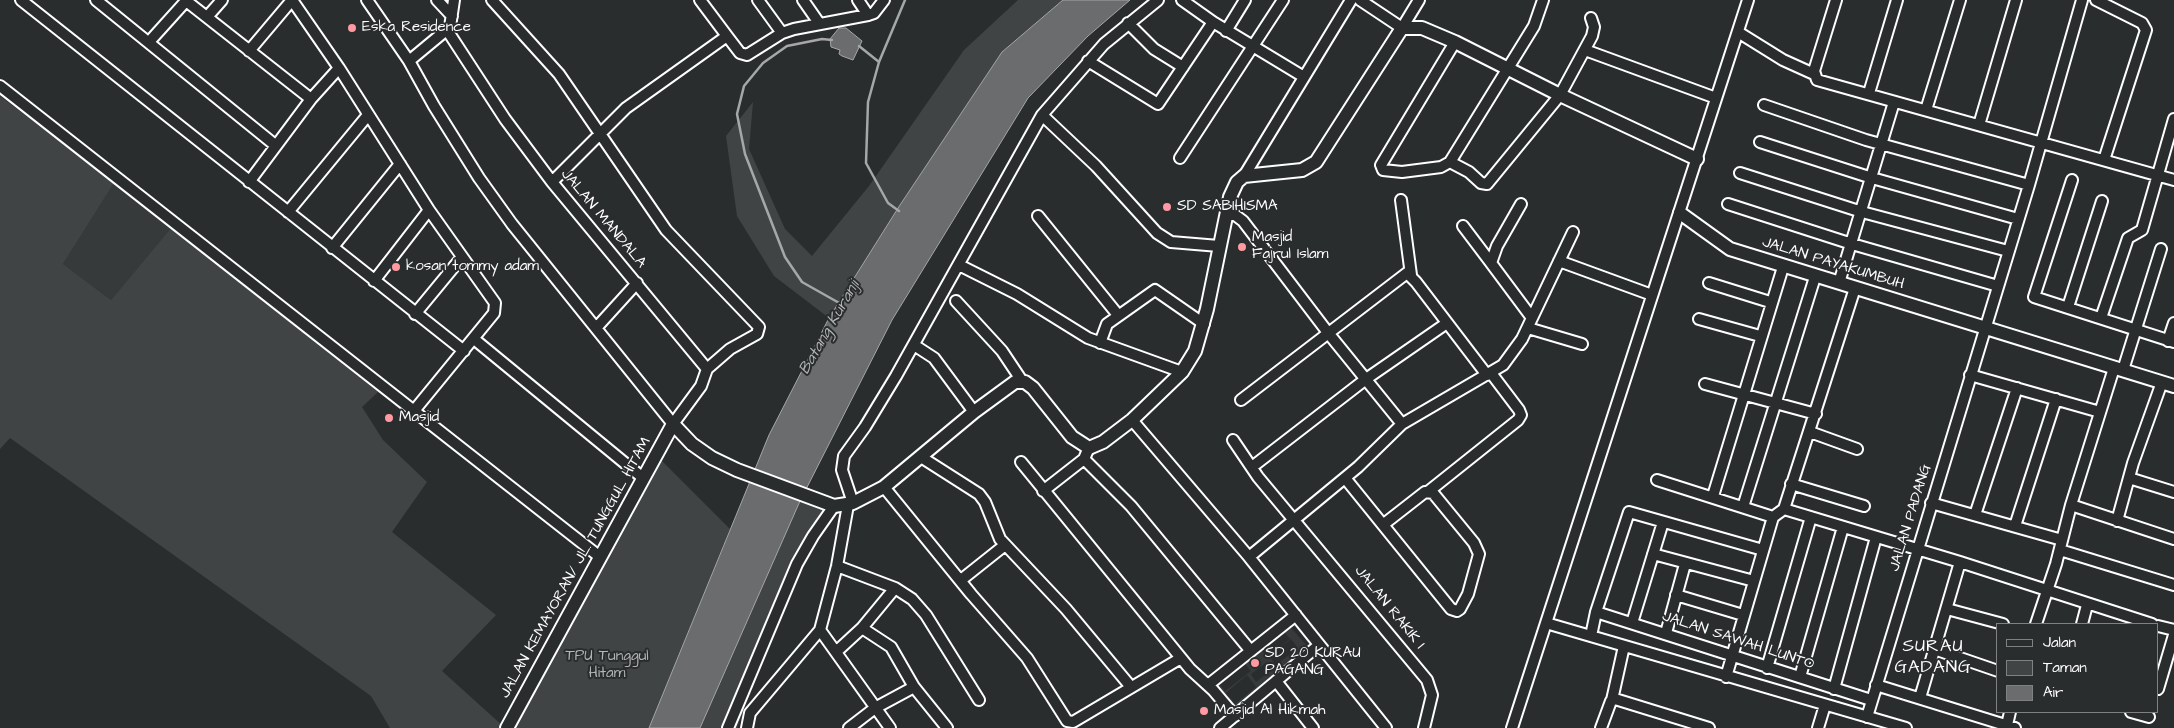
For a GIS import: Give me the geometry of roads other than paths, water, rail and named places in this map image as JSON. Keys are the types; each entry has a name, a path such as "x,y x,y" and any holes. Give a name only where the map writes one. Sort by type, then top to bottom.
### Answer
{"street":[{"path":"20,0 374,282 464,351"},
{"path":"96,0 275,145"},
{"path":"149,42 186,0 311,99"},
{"path":"207,17 222,0"},
{"path":"249,51 292,0 339,68 429,210 495,303 494,313 474,340 438,378 413,412"},
{"path":"367,0 409,61 434,106 479,178 512,224 674,424 692,444 712,458 737,470 811,499 834,506 850,504 884,487 974,412 1011,384 1022,381"},
{"path":"437,0 452,16"},
{"path":"409,61 447,30 452,16 454,0"},
{"path":"492,0 559,74 666,230 759,327 758,334 730,349 707,369 701,386 674,424"},
{"path":"700,0 740,53 747,55 782,33 819,23 874,13 884,0"},
{"path":"758,0 782,33"},
{"path":"803,0 819,23"},
{"path":"858,0 868,15"},
{"path":"747,728 750,713 820,630 837,566 850,504 842,470 844,456 878,407 914,345 1042,115 1088,61 1128,23 1158,0"},
{"path":"1182,0 1226,31 1304,77"},
{"path":"1226,31 1245,0"},
{"path":"1180,158 1254,48 1283,0"},
{"path":"1043,491 1086,453 1132,420 1182,372 1195,351 1204,324 1231,193 1237,182 1244,176 1351,0"},
{"path":"1360,0 1402,28 1422,28 1456,42 1560,95 1697,160"},
{"path":"1244,176 1302,170 1316,162 1419,0"},
{"path":"1456,42 1381,166 1386,171 1402,172 1444,166 1450,162 1534,26 1543,0"},
{"path":"1514,728 1546,622 1748,0"},
{"path":"1814,74 1836,0"},
{"path":"1869,93 1897,0"},
{"path":"1926,110 1960,0"},
{"path":"1979,126 2016,0"},
{"name":"JALAN PADANG","path":"1867,717 2029,185 2082,0"},
{"path":"2096,0 2142,24 2146,30 2104,160"},
{"path":"1450,162 1469,172 1481,183 1487,184 1560,95 1594,30 1591,18"},
{"path":"1088,61 1156,104 1161,102 1213,22"},
{"path":"1128,23 1148,44 1183,67"},
{"name":"JALAN MANDALA","path":"447,30 523,145 707,369"},
{"path":"1738,32 1783,60 1814,74 1820,82 1869,93 1894,102 2174,180"},
{"path":"552,182 626,108 726,36"},
{"path":"1585,50 1716,98"},
{"path":"249,182 311,99 339,68"},
{"path":"0,86 413,412 600,556"},
{"path":"1839,283 1883,145 1894,102"},
{"path":"1764,105 1883,145 2029,185"},
{"path":"1042,115 1096,166 1162,237 1171,242 1219,246"},
{"path":"288,212 368,116"},
{"path":"2100,318 2128,238 2142,230 2174,119"},
{"path":"1760,142 1872,178 2018,219"},
{"path":"332,248 400,164"},
{"path":"1740,174 1862,212 2008,251"},
{"path":"2072,180 2034,297 2137,329 2171,342 2174,323"},
{"path":"1384,524 1429,491 1518,420 1520,415 1519,410 1447,323 1411,275 1401,200"},
{"path":"2068,307 2102,200"},
{"path":"1491,263 1497,246 1522,204"},
{"path":"1728,204 1852,244 1998,286"},
{"path":"374,282 429,210"},
{"name":"JALAN PAYAKUMBUH","path":"1680,213 1724,246 1783,267 2168,384"},
{"path":"1226,215 1235,215 1243,221 1328,334 1402,424"},
{"path":"1038,216 1118,314"},
{"path":"1463,226 1532,318"},
{"path":"1249,557 1345,478 1402,424 1503,365 1528,328 1573,232"},
{"path":"2036,623 2100,412 2137,329 2161,249"},
{"path":"415,314 462,257"},
{"path":"1559,261 1652,294"},
{"path":"959,265 1017,294 1080,334 1182,372"},
{"path":"1713,496 1770,302 1783,267"},
{"path":"1241,400 1402,275 1407,273 1411,275"},
{"path":"1742,507 1815,277"},
{"path":"597,327 637,283"},
{"path":"1709,283 1770,302"},
{"path":"1726,676 1773,517 1784,509 1855,288"},
{"path":"1100,343 1104,329 1118,314 1155,290 1204,324"},
{"path":"956,301 1002,350 1022,381 1033,388 1250,650"},
{"path":"1699,318 1760,336"},
{"path":"1252,467 1366,380 1447,323"},
{"path":"1528,328 1582,344"},
{"path":"474,340 643,478"},
{"path":"914,345 934,358 974,412"},
{"path":"1970,375 2100,412"},
{"path":"1705,384 1743,392 1816,414"},
{"path":"2117,521 2129,478 2168,384"},
{"path":"1975,515 2017,388"},
{"path":"2016,526 2056,399"},
{"path":"1132,420 1249,557 1386,728"},
{"name":"JALAN KEMAYORAN/ JL. TUNGGUL HITAM","path":"507,728 674,424"},
{"path":"1810,432 1857,449"},
{"name":"JALAN RAKIK I","path":"1233,440 1252,467 1428,680 1432,695 1424,728"},
{"path":"921,457 979,494 987,507 996,533 1005,545 1066,609 1131,686"},
{"path":"1021,462 1181,658 1197,677 1208,685 1233,718 1237,728"},
{"path":"1345,478 1451,609 1457,611 1460,610 1468,594 1479,554 1474,543 1429,491"},
{"path":"2129,478 2173,488"},
{"path":"1657,480 1713,496 1773,517"},
{"path":"1791,484 1864,506"},
{"path":"884,487 1026,658 1067,721 1073,722 1181,658"},
{"path":"1931,503 2016,526 2061,545 2174,585"},
{"path":"2071,505 2174,539"},
{"path":"728,728 797,564 813,536 834,506"},
{"path":"1784,509 2047,590 2128,621 2144,623"},
{"path":"1591,636 1596,612 1628,513 1763,550"},
{"path":"1767,668 1811,517"},
{"path":"1632,623 1663,522"},
{"path":"1800,677 1843,527"},
{"path":"1834,689 1876,537"},
{"path":"961,580 1005,545"},
{"path":"1653,554 1754,581"},
{"path":"1920,698 1960,562"},
{"path":"1666,633 1685,564"},
{"path":"837,566 895,588 912,599 922,611 979,700"},
{"path":"836,652 862,628 895,588"},
{"path":"1676,595 1743,615"},
{"path":"2082,623 2087,605"},
{"path":"1946,609 1999,623"},
{"name":"JALAN SAWAH LUNTO","path":"1596,612 1871,700"},
{"path":"1208,685 1296,615"},
{"path":"1546,622 1906,728"},
{"path":"2159,626 2174,630"},
{"path":"862,628 891,647 914,687 947,728"},
{"path":"820,630 890,728"},
{"path":"2159,686 2174,636"},
{"path":"1220,728 1319,645"},
{"path":"1601,728 1612,700 1624,646"},
{"path":"1934,649 1996,670"},
{"path":"1276,681 1313,728"},
{"path":"1876,685 2011,727 2010,713"},
{"path":"849,728 875,708 914,687"},
{"path":"1612,700 1616,699 1709,728"},
{"path":"1818,728 1825,705"},
{"path":"2146,728 2150,714"}],"water":[{"name":"Batang Kuranji","path":"1063,0 1130,0 1088,36 1028,98 892,320 800,501 700,728 649,728 769,435 829,318 900,205 1002,52"},
{"path":"839,28 846,28 862,41 853,60 842,56 839,54 840,50 831,47 830,39"}],"waterway":[{"path":"899,211 888,203 866,163 868,102 879,62 905,0"},
{"name":"Batang Kuranji","path":"832,40 822,39 787,46 763,63 744,86 737,114 745,154 785,257 802,282 841,304"},
{"path":"859,46 879,62"}],"place":[{"name":"Eska Residence","path":"352,28"},
{"name":"SD SABIHISMA","path":"1167,207"},
{"name":"Masjid Fajrul Islam","path":"1242,247"},
{"name":"kosan tommy adam","path":"396,267"},
{"name":"Masjid","path":"389,418"},
{"name":"SD 20 KURAU PAGANG","path":"1255,663"},
{"name":"Masjid Al Hikmah","path":"1204,711"}],"district":[{"name":"SURAU GADANG","path":"1933,658"}],"park label":[{"name":"TPU Tunggul Hitam","path":"607,666"}]}
